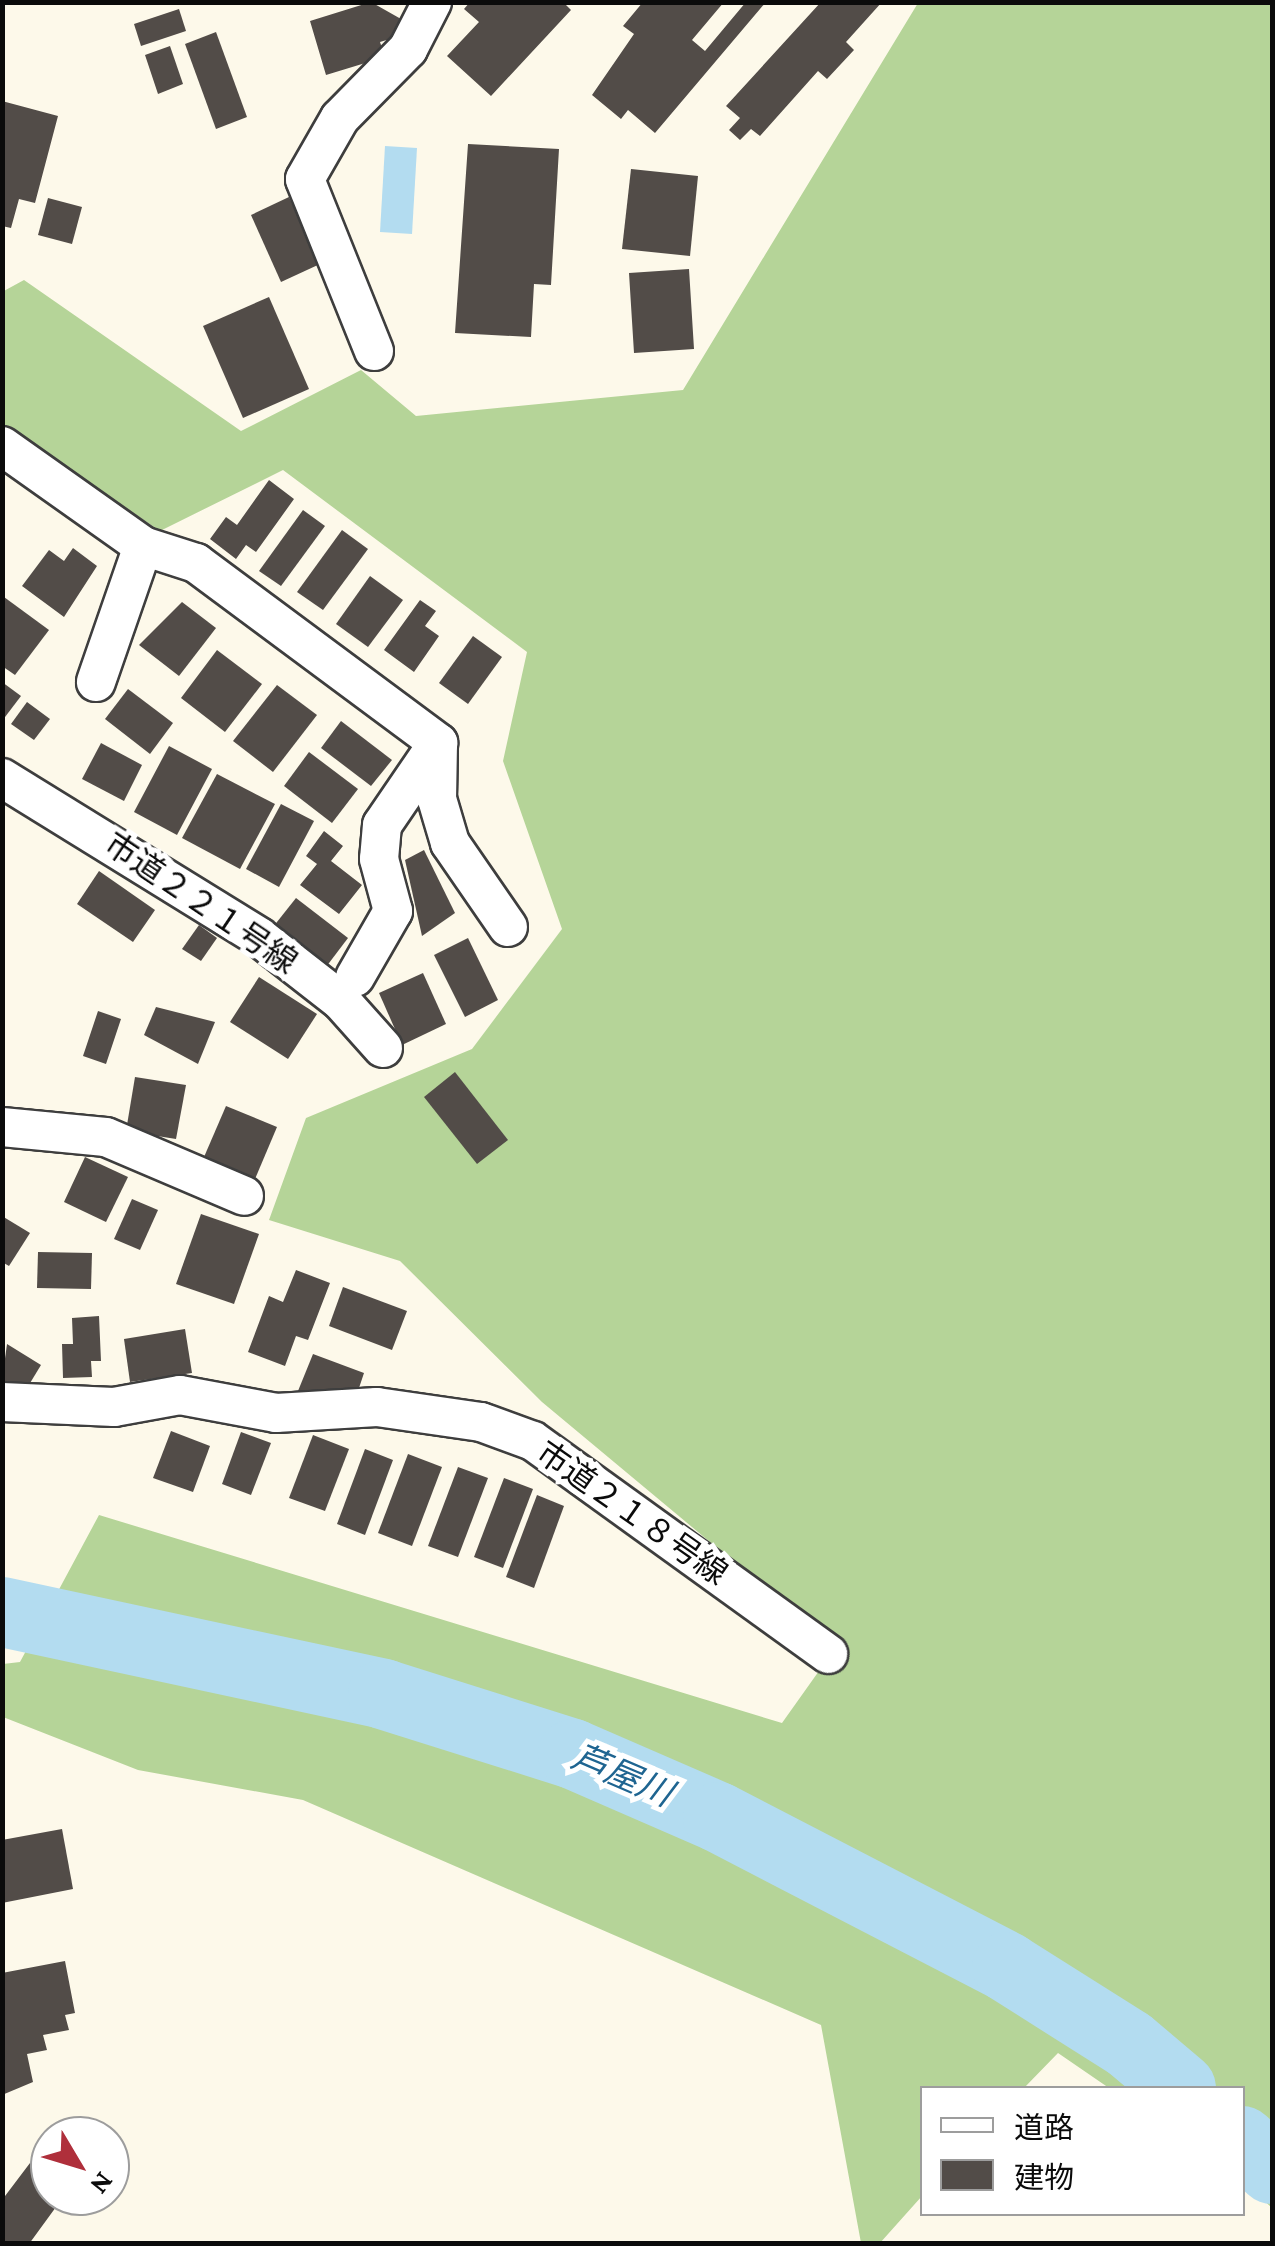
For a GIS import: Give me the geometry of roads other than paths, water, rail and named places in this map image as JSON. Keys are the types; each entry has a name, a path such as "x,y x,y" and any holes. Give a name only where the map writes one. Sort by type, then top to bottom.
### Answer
{"street":[{"path":"374,352 305,179 340,118 408,48 432,2"},
{"path":"2,446 142,546 196,563 448,749"},
{"path":"96,682 142,546"},
{"path":"448,749 437,798 450,843 508,927"},
{"path":"355,977 393,912 378,859 382,825 448,749"},
{"name":"市道２２１号線","path":"2,778 260,938 341,1001 383,1048"},
{"path":"2,1127 106,1137 244,1196"},
{"name":"市道２１８号線","path":"2,1402 114,1407 180,1395 276,1413 377,1407 481,1422 533,1441 828,1654"}],"water":[{"path":"385,146 417,148 412,234 380,232"}],"waterway":[{"name":"芦屋川","path":"2,1612 383,1694 573,1754 718,1817 1007,1967 1129,2044 1179,2086"},
{"name":"芦屋川","path":"1245,2144 1272,2169"}]}
